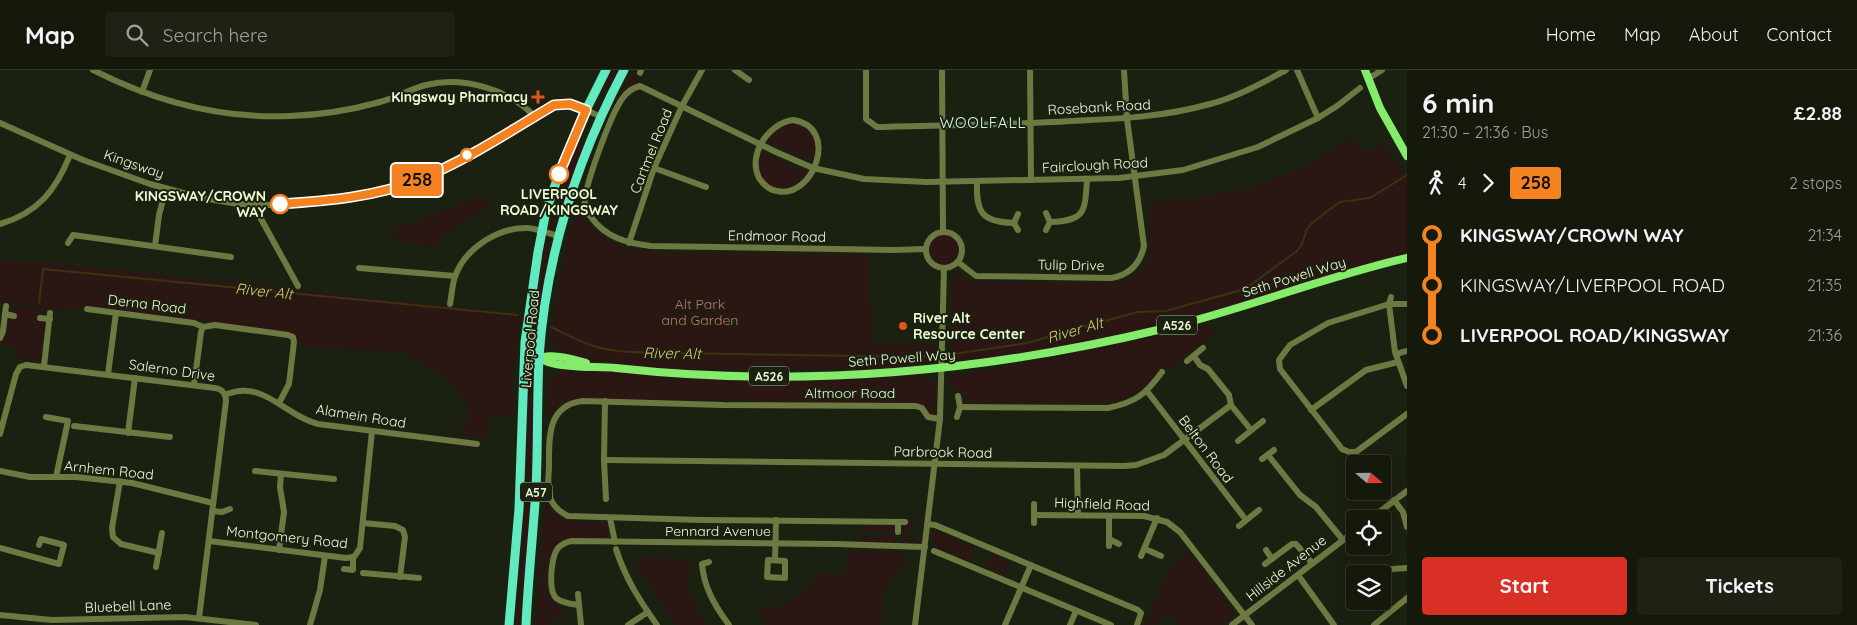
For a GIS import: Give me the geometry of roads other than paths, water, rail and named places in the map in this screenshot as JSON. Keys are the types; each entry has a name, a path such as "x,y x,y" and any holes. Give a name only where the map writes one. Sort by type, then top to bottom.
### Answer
{"highway":[{"name":"Liverpool Road","path":"509,625 519,509 525,342 542,231 546,210 559,174 586,110 606,70"},
{"name":"Liverpool Road","path":"526,625 536,482 539,358 545,302 558,236 584,156 624,70"}],"main road":[{"path":"1365,70 1385,120 1407,156"},
{"name":"Seth Powell Way","path":"539,358 558,356 595,366 682,374 787,376 870,373 942,367 1056,352 1163,328 1407,258"},
{"path":"523,379 530,364 539,358 529,350 525,342"}],"street":[{"path":"93,70 142,92 171,102 207,110 244,115 291,116 336,112 382,102 426,85 460,82 494,91 519,105 535,117"},
{"path":"142,92 150,70"},
{"name":"Cartmel Road","path":"629,243 654,168 682,106 702,70"},
{"path":"735,70 749,80"},
{"name":"Rosebank Road","path":"866,70 866,119 877,127 1031,123 1158,116 1211,104 1237,95 1286,70"},
{"path":"942,70 944,231"},
{"path":"1030,70 1032,180"},
{"name":"Tulip Drive","path":"958,262 976,276 1111,278 1118,277 1132,270 1141,258 1144,246 1127,119 1124,70"},
{"path":"1296,70 1318,118"},
{"path":"1368,78 1382,70"},
{"name":"Fairclough Road","path":"629,243 611,236 596,225 584,209 584,198 586,186 596,159 621,100 634,87 640,86 813,168 845,176 894,182 1087,180 1135,178 1183,170 1258,148 1318,118 1360,88"},
{"name":"Kingsway","path":"0,123 70,155 166,188 238,204 259,205 303,203 337,198 392,188 418,180 447,167 554,105 562,103 574,104 601,117"},
{"path":"793,120 805,124 816,133 819,154 813,168 808,178 799,187 787,192 775,191 765,186 756,170 756,159 768,133 780,123 793,120"},
{"path":"0,224 32,210 56,186 70,155"},
{"path":"654,168 706,187"},
{"path":"1050,222 1068,221 1077,217 1086,201 1087,180"},
{"path":"976,181 976,202 986,216 999,222 1014,222"},
{"path":"155,246 159,215 166,188"},
{"path":"259,205 260,217 298,286"},
{"path":"1046,213 1050,222"},
{"path":"1014,222 1018,214"},
{"path":"1014,222 1018,230"},
{"path":"1046,230 1050,222"},
{"path":"450,304 455,276 460,265 474,249 494,236 527,228 558,236"},
{"path":"944,231 955,235 960,240 962,252 958,262 953,266 944,268 933,264 929,260 926,249 929,239 938,232 944,231"},
{"path":"68,243 73,235 231,257"},
{"name":"Endmoor Road","path":"629,243 651,246 926,249"},
{"path":"359,268 455,276"},
{"path":"915,625 940,419 944,268"},
{"path":"1390,300 1396,354 1407,386"},
{"path":"1407,304 1390,300 1328,323 1290,345 1279,360 1280,369 1311,410 1342,449 1349,452 1356,452 1407,414"},
{"path":"0,338 3,331 6,306"},
{"name":"Derna Road","path":"88,309 194,323 203,327 194,385"},
{"path":"108,374 116,313"},
{"path":"4,314 14,316"},
{"path":"40,318 50,316 44,366"},
{"path":"203,327 215,326 290,335 292,337 294,342 289,384 279,403"},
{"path":"1187,361 1203,348"},
{"path":"1396,354 1407,351"},
{"path":"1194,356 1200,365 1208,369 1229,395 1231,405 1251,430"},
{"path":"1311,410 1366,370 1398,362"},
{"name":"Salerno Drive","path":"0,434 2,421 18,369 26,365 218,388 225,395 226,401 199,618"},
{"path":"960,407 1108,408 1122,405 1147,392 1162,372"},
{"path":"128,433 135,378"},
{"name":"Alamein Road","path":"225,395 238,390 256,392 267,396 315,424 474,443 471,435"},
{"name":"Belton Road","path":"1147,392 1246,520"},
{"path":"957,417 960,407 958,396"},
{"path":"606,499 604,460 605,401 577,402 563,408 556,417 550,433 548,491 555,507 568,516 610,518 615,542"},
{"name":"Altmoor Road","path":"605,401 723,405 916,406 922,408 928,417 940,419"},
{"name":"Parbrook Road","path":"604,460 935,465 1136,465 1164,454 1231,405"},
{"path":"46,417 68,420 56,477"},
{"path":"81,418 77,426 170,437"},
{"path":"1238,441 1264,421"},
{"path":"162,436 163,428"},
{"name":"Montgomery Road","path":"209,541 353,558 359,550 372,431"},
{"path":"1274,450 1265,457 1300,496 1316,507 1343,540"},
{"path":"1077,466 1078,515"},
{"name":"Arnhem Road","path":"0,471 23,476 120,481 142,484 213,503"},
{"path":"256,471 334,479"},
{"path":"279,550 284,512 280,487 281,474"},
{"path":"120,481 112,528 113,537 121,544 159,553"},
{"path":"1381,510 1407,491"},
{"path":"1394,500 1406,517 1407,527"},
{"path":"1034,504 1034,524"},
{"path":"212,511 222,512 230,509"},
{"path":"1239,526 1259,510"},
{"name":"Highfield Road","path":"1034,515 1144,516 1167,522 1180,532 1252,625"},
{"path":"1109,516 1109,543 1119,544"},
{"name":"Pennard Avenue","path":"610,518 901,522 898,532"},
{"path":"1141,556 1157,518"},
{"path":"775,560 776,520"},
{"path":"362,522 399,528 405,534 400,577"},
{"path":"927,524 935,525 1138,610 1141,613 1137,625"},
{"path":"156,567 162,533"},
{"name":"Hillside Avenue","path":"1232,625 1346,538"},
{"path":"0,548 59,564 64,545 41,540"},
{"name":"Pennard Avenue","path":"578,605 561,600 554,596 552,592 554,554 562,544 572,541 925,547"},
{"path":"1265,564 1292,544 1296,544 1312,563"},
{"path":"616,549 627,577 657,625"},
{"path":"1145,549 1161,556"},
{"path":"1266,550 1272,559"},
{"path":"934,551 1111,625"},
{"path":"310,625 320,590 325,556"},
{"path":"344,569 354,570 353,558"},
{"path":"709,562 702,564 708,591 713,602 729,625"},
{"path":"1005,625 1030,565"},
{"path":"1391,570 1407,568"},
{"path":"363,573 419,578"},
{"path":"1298,575 1334,625"},
{"path":"578,594 581,625"},
{"path":"1374,625 1407,598"},
{"path":"1070,625 1076,611"},
{"path":"628,625 648,612"},
{"name":"Bluebell Lane","path":"0,615 52,620 175,617 256,625"},
{"path":"8,616 8,625"}],"waterway":[{"name":"River Alt","path":"551,327 599,348 623,352 921,357 1027,343 1138,312 1166,311 1245,289 1297,251 1302,244 1307,229 1330,209 1340,202 1370,198 1407,175"},
{"name":"River Alt","path":"39,303 43,269 518,315"}],"place":[{"name":"Kingsway Pharmacy","path":"538,97"},
{"name":"LIVERPOOL ROAD/KINGSWAY","path":"559,174"},
{"name":"KINGSWAY/CROWN WAY","path":"280,204"},
{"name":"River Alt Resource Center","path":"903,326"}],"district":[{"name":"WOOLFALL","path":"983,122"}],"park label":[{"name":"Alt Park and Garden","path":"700,312"}]}
